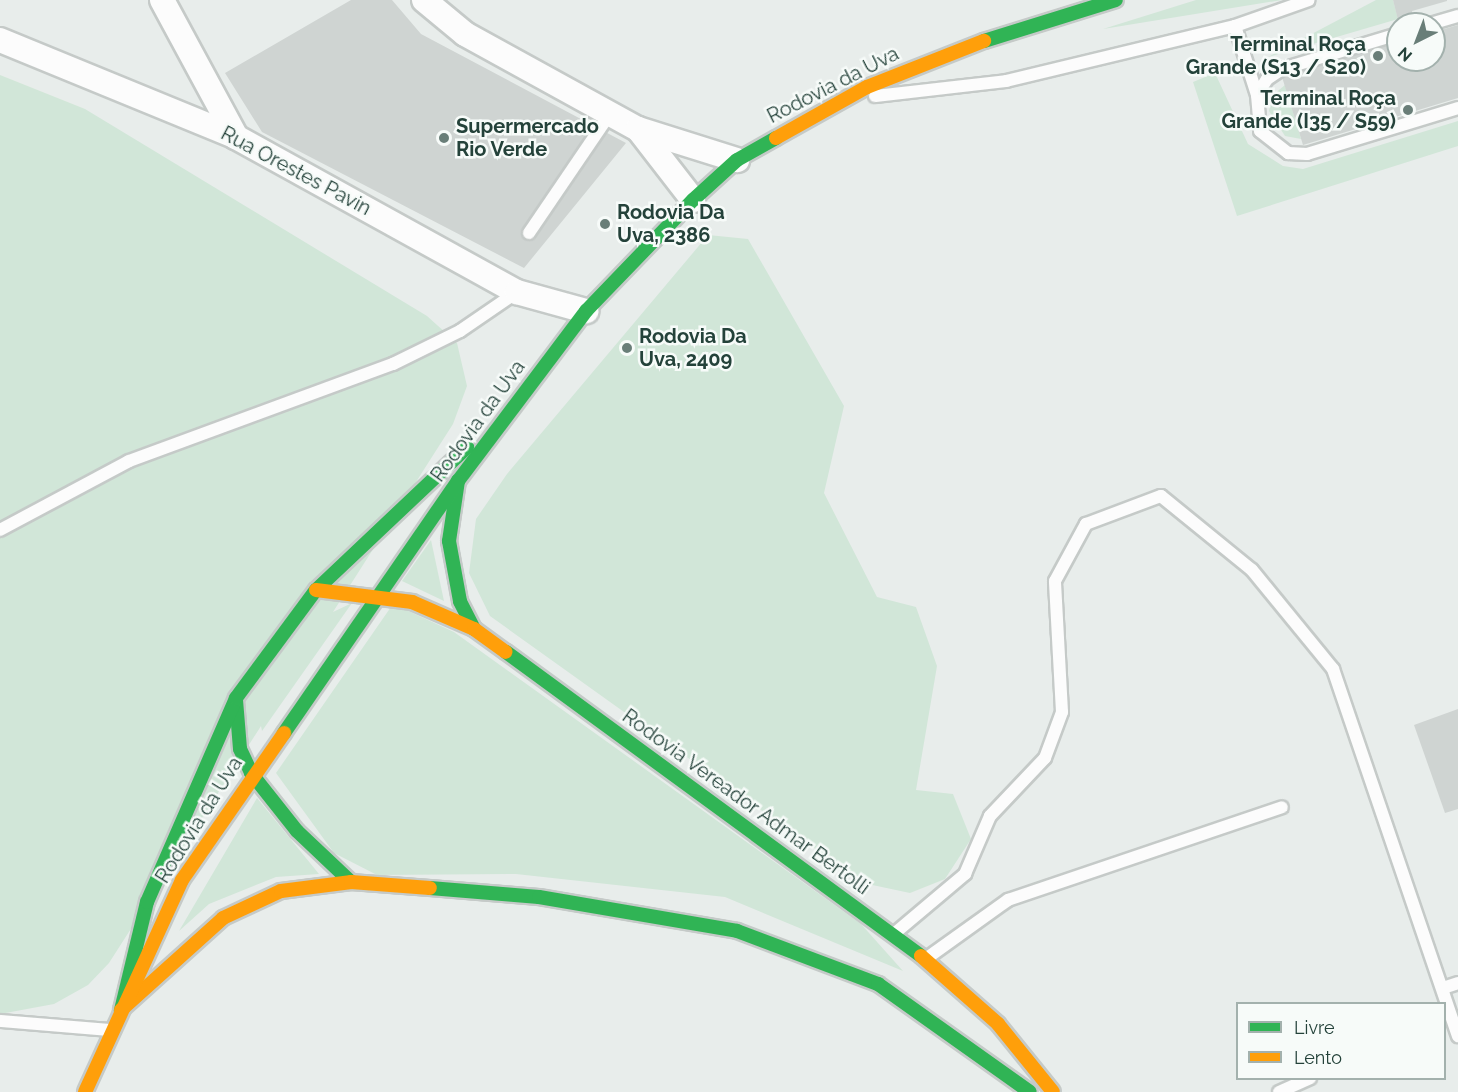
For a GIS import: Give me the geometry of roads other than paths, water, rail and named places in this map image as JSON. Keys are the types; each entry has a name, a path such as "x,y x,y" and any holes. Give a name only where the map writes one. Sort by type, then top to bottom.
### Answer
{"main road":[{"name":"Rodovia da Uva","path":"85,1092 111,1030 182,880 251,773 380,594 513,403 586,311 693,200 737,160 838,101 934,57 1116,0"},
{"path":"121,1010 147,902 236,698 316,590 513,403"},
{"path":"458,481 450,551 460,601 474,629"},
{"name":"Rodovia Vereador Admar Bertolli","path":"316,590 380,594 444,613 474,629 895,933 998,1023 1053,1092"},
{"path":"236,698 240,749 251,773 297,831 351,882"},
{"path":"121,1010 223,918 281,891 351,882 539,897 737,931 878,984 1030,1092"}],"street":[{"path":"162,0 236,137"},
{"path":"424,0 465,34 638,129 737,160"},
{"name":"Rua Orestes Pavin","path":"0,40 236,137 517,292 586,311"},
{"path":"638,129 693,200"}],"lane":[{"path":"838,101 1006,81 1234,26 1309,0"},
{"path":"1234,26 1257,95 1260,131 1288,153 1307,154 1458,108"},
{"path":"1257,95 1282,69 1386,38"},
{"path":"529,233 610,114"},
{"path":"0,530 129,461 393,364 460,331 517,292"},
{"path":"895,933 965,874 990,816 1045,758 1062,712 1055,581 1086,524 1161,496 1252,570 1333,669 1458,1036"},
{"path":"925,960 1008,900 1282,807"},
{"path":"1443,988 1458,983"},
{"path":"0,1021 111,1030"},
{"path":"1279,1092 1306,1080"}],"place":[{"name":"Terminal Roça Grande (S13 / S20)","path":"1378,56"},
{"name":"Terminal Roça Grande (I35 / S59)","path":"1408,110"},
{"name":"Supermercado Rio Verde","path":"444,138"},
{"name":"Rodovia Da Uva, 2386","path":"605,224"},
{"name":"Rodovia Da Uva, 2409","path":"627,348"}]}
